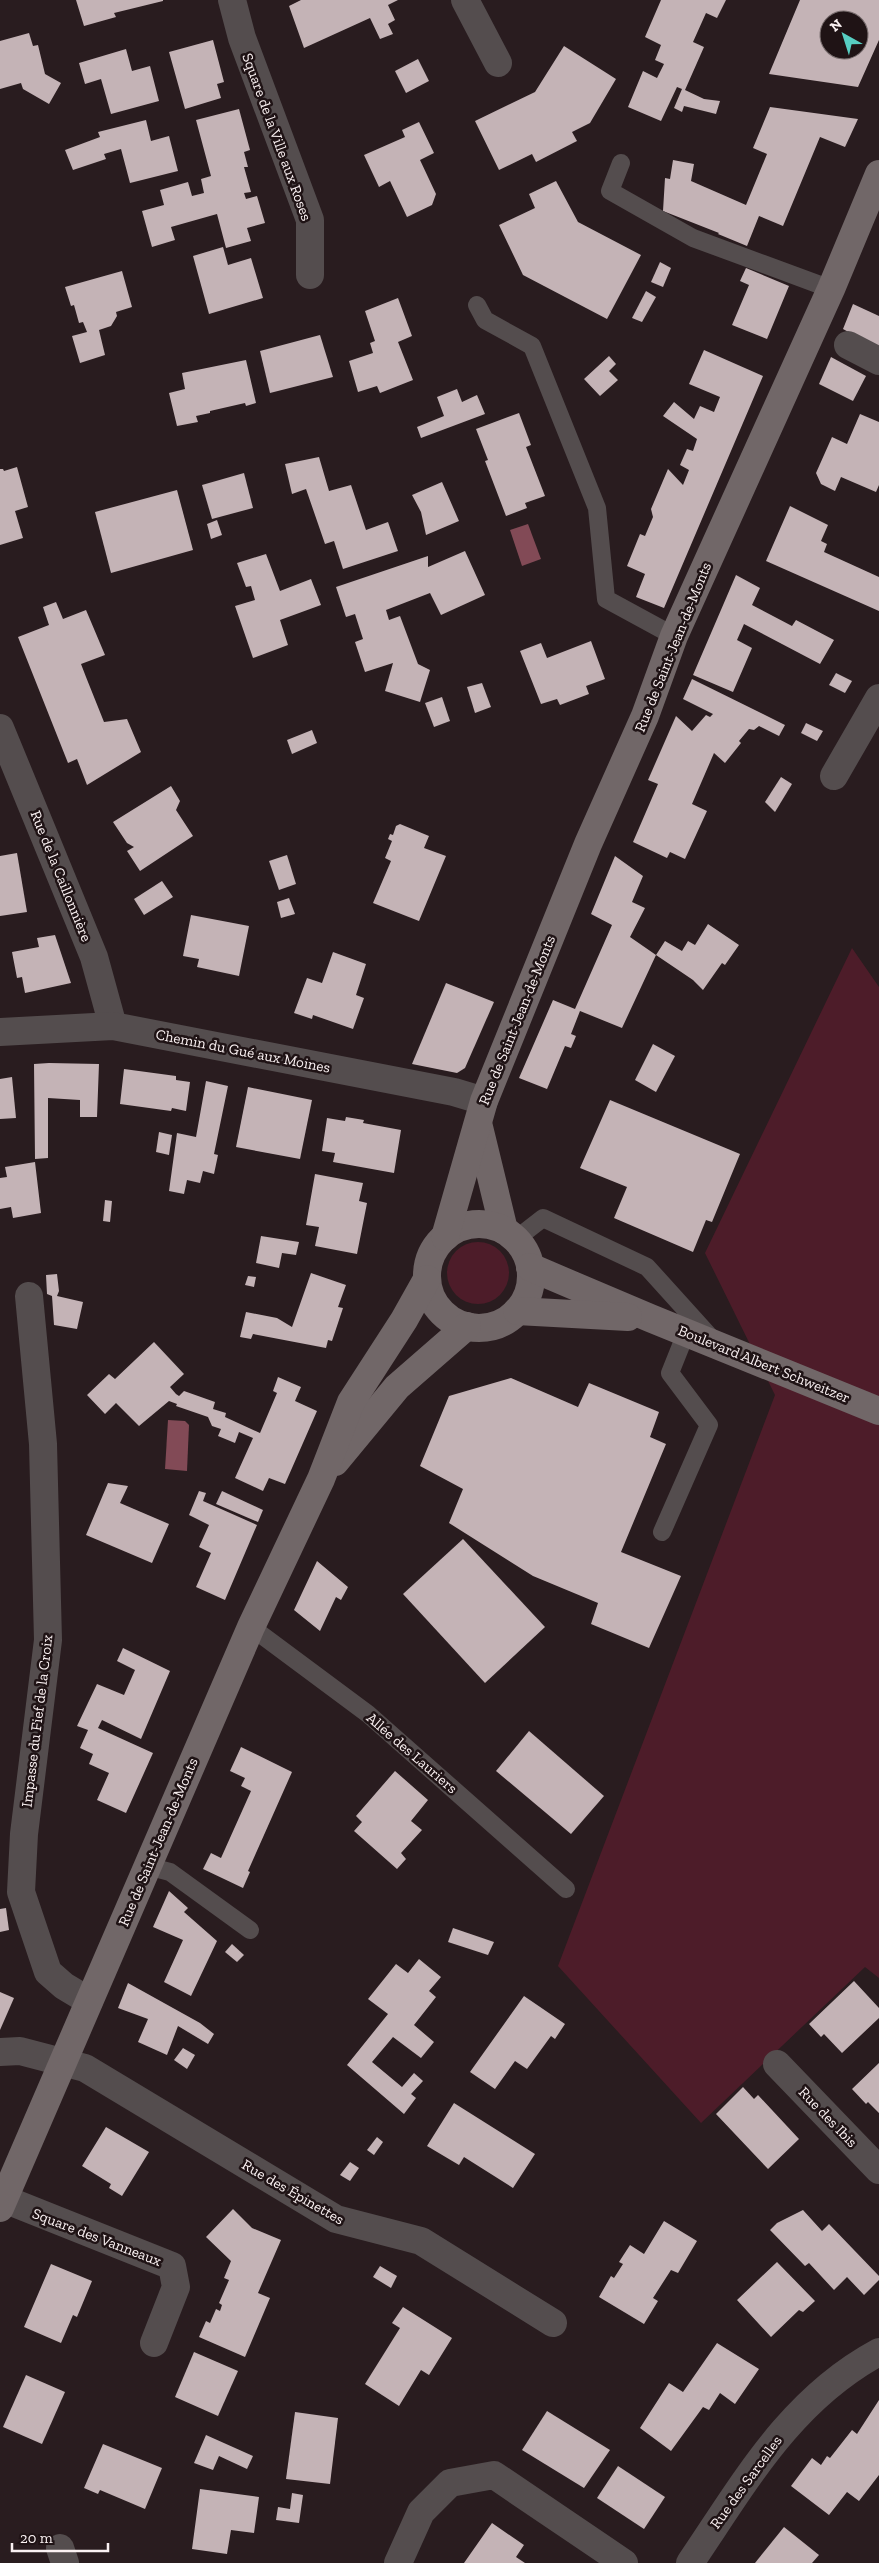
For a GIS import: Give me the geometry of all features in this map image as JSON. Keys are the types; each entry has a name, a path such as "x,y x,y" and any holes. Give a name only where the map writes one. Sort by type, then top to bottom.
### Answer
{"main road":[{"name":"Rue de Saint-Jean-de-Monts","path":"445,1236 481,1112 588,844 645,716 674,636 831,289 879,174"},
{"name":"Rue de Saint-Jean-de-Monts","path":"481,1112 510,1235"},
{"path":"473,1224 489,1225 510,1235 525,1252 530,1267 530,1283 526,1298 517,1311 507,1320 494,1326 466,1326 451,1320 439,1309 430,1295 427,1279 429,1263 435,1248 445,1236 458,1228 473,1224"},
{"name":"Boulevard Albert Schweitzer","path":"530,1267 686,1333 879,1410"},
{"name":"Rue de Saint-Jean-de-Monts","path":"2,2204 251,1627 321,1479 351,1402 404,1320 427,1279"},
{"name":"Boulevard Albert Schweitzer","path":"517,1311 650,1318"},
{"name":"Rue de Saint-Jean-de-Monts","path":"321,1479 397,1388 466,1326"}],"street":[{"name":"Square de la Ville aux Roses","path":"232,0 242,38 310,220 310,275"},
{"path":"465,0 498,63"},
{"path":"848,345 879,361"},
{"path":"834,776 879,698"},
{"name":"Rue de la Caillonnière","path":"0,728 94,957 113,1026"},
{"name":"Chemin du Gué aux Moines","path":"0,1032 113,1026 454,1092 481,1112"},
{"name":"Impasse du Fief de la Croix","path":"29,1296 43,1444 48,1640 24,1834 21,1892 48,1972 64,1986 89,2002"},
{"name":"Rue des Épinettes","path":"0,2052 20,2051 85,2068 336,2219 421,2241 553,2323"},
{"name":"Rue des Ibis","path":"777,2064 879,2170"},
{"name":"Square des Vanneaux","path":"2,2204 172,2266 176,2286 154,2343"},
{"name":"Rue des Sarcelles","path":"690,2563 768,2448 814,2396 879,2352"},
{"path":"398,2563 421,2512 450,2483 494,2475 624,2563"}],"lane":[{"path":"621,163 610,191 693,238 831,289"},
{"path":"477,305 485,320 532,346 597,508 606,599 674,636"},
{"path":"510,1235 543,1218 647,1267 718,1346"},
{"path":"662,1532 709,1425 670,1373 686,1333"},
{"name":"Allée des Lauriers","path":"251,1627 368,1714 566,1889"},
{"path":"147,1866 170,1872 250,1930"}],"shaded area":[{"path":"528,524 541,559 522,566 510,530"},
{"path":"852,948 879,987 879,1978 865,1967 701,2123 558,1966 775,1395 705,1253"},
{"path":"478,1242 495,1247 500,1251 504,1256 509,1273 504,1290 500,1295 495,1299 478,1304 461,1299 456,1295 452,1290 447,1273 452,1256 456,1251 461,1247"},
{"path":"168,1420 185,1421 189,1425 187,1471 165,1469"}],"building":[{"path":"76,0 163,1 114,13 116,17 84,26"},
{"path":"301,0 398,0 388,5 395,20 388,24 393,34 380,39 370,18 304,48 289,6"},
{"path":"661,0 726,0 717,18 706,13 693,42 704,47 685,90 704,99 720,101 716,114 684,106 682,112 674,108 682,89 677,87 661,121 628,107 643,71 657,78 664,64 655,60 661,45 645,37"},
{"path":"800,0 879,0 879,40 858,87 769,74"},
{"path":"29,33 33,46 38,45 45,74 61,83 49,104 23,89 21,83 0,89 0,41"},
{"path":"213,40 224,82 217,84 221,98 185,109 169,52"},
{"path":"564,46 616,79 590,123 572,132 577,141 536,162 532,154 499,170 475,121 535,92"},
{"path":"126,49 132,71 150,66 159,101 111,114 101,79 85,84 79,63"},
{"path":"418,59 429,81 406,93 395,71"},
{"path":"770,107 858,119 845,147 820,137 783,226 759,216 747,246 663,211 665,178 670,179 673,160 694,164 691,181 746,205 767,154 753,148"},
{"path":"239,109 250,150 244,152 248,167 244,167 251,192 244,193 246,199 257,196 265,223 247,228 251,241 226,248 217,214 171,227 175,240 152,247 142,211 164,205 160,190 188,182 192,196 204,193 201,179 211,176 196,120"},
{"path":"146,120 151,141 169,136 178,171 130,183 121,149 104,154 106,159 73,170 65,150 100,137 98,132"},
{"path":"419,122 434,153 420,160 436,194 432,205 407,217 390,181 379,187 364,155 405,137 402,130"},
{"path":"556,181 578,222 641,255 607,319 523,275 499,225 535,208 529,194"},
{"path":"223,247 228,265 251,258 263,298 209,314 193,256"},
{"path":"660,262 671,268 663,287 651,282"},
{"path":"746,268 789,286 767,339 732,325 749,285 740,281"},
{"path":"122,271 132,307 116,312 117,316 111,326 99,330 105,355 80,363 72,336 87,332 83,322 79,323 74,305 71,306 65,287"},
{"path":"646,291 656,297 642,322 632,318"},
{"path":"398,298 412,336 398,342 413,380 380,393 377,386 358,392 349,361 373,353 370,343 375,341 365,311"},
{"path":"853,304 879,316 879,349 843,329"},
{"path":"320,335 333,377 270,393 260,351"},
{"path":"704,350 763,376 664,608 636,597 645,574 627,566 640,534 645,536 653,517 651,509 668,469 683,485 689,470 680,465 687,449 693,451 697,439 663,416 674,402 694,419 700,406 714,412 720,397 689,384"},
{"path":"609,356 616,364 609,371 618,380 600,396 584,379"},
{"path":"831,357 866,376 853,401 819,384"},
{"path":"246,360 256,403 246,406 245,403 210,411 210,413 196,416 198,422 177,426 169,393 185,389 182,373"},
{"path":"457,389 462,402 477,395 485,414 421,438 417,427 444,416 437,397"},
{"path":"519,413 531,445 526,447 545,496 525,503 527,508 506,516 485,461 488,460 476,429"},
{"path":"860,414 879,422 879,485 876,492 841,477 835,491 821,484 816,473 832,437 847,444"},
{"path":"319,457 329,491 351,485 366,530 388,522 398,551 343,569 334,541 325,544 306,489 292,494 285,464"},
{"path":"17,467 28,507 15,511 23,538 0,545 0,469 4,471"},
{"path":"244,473 253,508 212,519 202,485"},
{"path":"442,482 459,521 426,535 421,512 412,495"},
{"path":"177,490 193,550 111,573 95,512"},
{"path":"790,506 828,525 821,541 827,544 824,552 879,577 879,611 766,561"},
{"path":"217,520 222,535 211,539 207,524"},
{"path":"465,551 485,595 441,615 430,593 386,610 389,620 400,616 418,664 430,670 420,702 385,691 393,663 365,672 355,642 363,639 355,614 346,617 336,587 428,556 428,567"},
{"path":"266,554 280,591 311,579 321,605 280,620 288,645 253,658 235,606 255,600 251,586 246,587 237,563"},
{"path":"736,575 760,588 752,605 792,626 796,620 834,640 820,664 744,624 737,640 752,648 733,692 693,675"},
{"path":"56,602 63,619 86,610 105,655 81,664 86,677 104,722 127,719 141,752 87,785 77,759 68,763 18,637 49,625 43,607"},
{"path":"591,641 605,679 586,686 589,694 560,705 557,699 541,704 520,651 541,643 547,658"},
{"path":"836,673 852,681 845,693 829,685"},
{"path":"692,679 785,725 779,736 759,726 754,730 749,729 739,741 741,743 725,763 714,753 692,804 707,811 685,859 670,852 667,858 633,842 658,784 648,780 676,716 692,731 706,715 710,717 713,714 683,699"},
{"path":"482,683 491,707 475,713 467,687"},
{"path":"442,697 450,721 434,727 425,703"},
{"path":"806,723 823,731 817,741 801,733"},
{"path":"312,730 317,743 292,754 287,740"},
{"path":"781,777 792,784 775,812 765,802"},
{"path":"171,786 180,801 176,810 193,836 140,871 127,851 134,847 127,843 113,822"},
{"path":"400,824 429,836 424,848 446,856 419,921 373,903 391,861 385,858 392,841 388,839 390,834 393,835 396,826"},
{"path":"17,853 27,912 0,916 0,856"},
{"path":"287,855 296,884 279,890 269,861"},
{"path":"615,856 643,876 632,902 645,908 630,937 656,955 622,1028 580,1011 571,1034 576,1036 571,1048 565,1046 547,1089 519,1078 553,1000 575,1009 612,925 591,914"},
{"path":"162,881 173,897 144,915 134,899"},
{"path":"289,898 295,914 281,918 277,902"},
{"path":"191,915 249,926 239,976 197,967 199,959 183,956"},
{"path":"708,924 739,945 725,965 722,963 703,990 693,980 656,955 665,941 682,951 688,941 695,945"},
{"path":"55,935 71,983 25,993 22,977 17,978 12,952 39,947 37,938"},
{"path":"333,952 366,964 356,995 364,998 353,1029 313,1015 312,1019 294,1013 307,978 322,983"},
{"path":"446,983 494,1002 465,1068 457,1073 412,1064"},
{"path":"653,1044 675,1056 656,1092 635,1080"},
{"path":"34,1064 99,1064 97,1117 80,1117 80,1100 48,1098 48,1158 35,1159"},
{"path":"124,1069 176,1076 176,1080 190,1082 186,1111 172,1108 171,1111 120,1104"},
{"path":"12,1077 16,1118 0,1119 0,1079"},
{"path":"206,1081 228,1086 214,1154 218,1155 214,1174 203,1171 200,1183 187,1180 184,1194 169,1191 177,1133 196,1137"},
{"path":"248,1087 312,1100 300,1159 236,1147"},
{"path":"610,1100 740,1154 712,1222 706,1220 693,1252 614,1218 627,1187 580,1168"},
{"path":"346,1117 364,1120 363,1123 401,1130 394,1173 333,1162 335,1153 322,1151 327,1118 345,1121"},
{"path":"159,1132 172,1135 169,1155 156,1152"},
{"path":"35,1162 41,1213 13,1218 11,1207 0,1209 0,1178 7,1177 5,1167"},
{"path":"315,1174 363,1183 359,1201 367,1203 357,1254 315,1246 319,1227 306,1225"},
{"path":"105,1200 112,1201 110,1222 103,1221"},
{"path":"261,1236 299,1242 296,1255 282,1253 279,1268 256,1263"},
{"path":"311,1273 346,1285 338,1307 343,1308 332,1341 328,1340 326,1348 253,1334 251,1339 240,1337 246,1312 277,1318 292,1327"},
{"path":"57,1274 59,1291 57,1296 83,1302 77,1329 54,1325 52,1296 47,1294 46,1275"},
{"path":"248,1276 256,1277 254,1287 245,1285"},
{"path":"154,1342 184,1374 170,1387 176,1394 179,1396 184,1391 215,1402 213,1409 226,1413 225,1417 260,1433 277,1393 273,1391 278,1377 301,1387 295,1401 317,1411 285,1484 269,1478 263,1491 235,1478 253,1438 239,1432 235,1443 218,1436 221,1429 212,1426 208,1417 176,1406 177,1404 169,1401 139,1426 116,1403 105,1414 87,1395 109,1374 115,1379"},
{"path":"511,1378 578,1407 589,1383 659,1412 650,1437 666,1444 621,1552 681,1576 649,1648 591,1624 598,1603 533,1576 449,1523 463,1489 420,1466 449,1396"},
{"path":"108,1483 128,1486 120,1503 169,1524 152,1563 86,1535"},
{"path":"199,1491 206,1493 203,1501 257,1525 225,1600 196,1587 211,1553 199,1547 209,1525 189,1515"},
{"path":"222,1491 263,1510 258,1522 216,1504"},
{"path":"463,1539 545,1627 485,1683 403,1594"},
{"path":"317,1561 348,1587 341,1600 336,1597 320,1631 294,1610"},
{"path":"123,1648 170,1671 141,1739 102,1720 98,1728 153,1753 126,1813 97,1800 109,1773 89,1764 93,1754 80,1748 88,1730 77,1726 97,1684 124,1695 135,1670 117,1661"},
{"path":"529,1731 604,1796 571,1834 496,1771"},
{"path":"241,1747 292,1772 248,1871 250,1872 243,1888 203,1869 211,1853 221,1858 251,1791 241,1786 245,1778 230,1771"},
{"path":"395,1771 428,1800 411,1821 422,1830 401,1853 406,1859 397,1869 354,1831 362,1822 356,1816"},
{"path":"169,1891 188,1908 184,1912 217,1941 191,1996 164,1982 183,1940 153,1927"},
{"path":"6,1908 9,1930 0,1932 0,1909"},
{"path":"453,1928 494,1942 488,1955 448,1942"},
{"path":"232,1944 244,1955 237,1962 225,1952"},
{"path":"419,1959 441,1977 429,1991 436,1997 414,2025 434,2042 421,2058 393,2037 372,2062 402,2087 414,2073 423,2081 411,2094 416,2098 404,2114 347,2065 388,2014 368,1999 396,1964 408,1973"},
{"path":"854,1981 879,2008 879,2018 842,2053 824,2034 821,2037 809,2024"},
{"path":"128,1983 200,2023 214,2034 208,2044 178,2026 167,2055 138,2042 148,2019 118,2008"},
{"path":"0,1992 14,1998 0,2030"},
{"path":"524,1996 565,2024 555,2039 551,2036 527,2069 515,2061 495,2089 470,2072"},
{"path":"183,2048 195,2055 187,2069 174,2060"},
{"path":"879,2063 879,2113 868,2102 866,2104 852,2089"},
{"path":"743,2087 754,2099 758,2095 799,2139 768,2169 716,2114"},
{"path":"454,2103 535,2154 513,2188 464,2157 459,2165 427,2146"},
{"path":"106,2127 149,2152 122,2196 109,2188 111,2184 82,2166"},
{"path":"377,2137 383,2142 374,2155 367,2150"},
{"path":"350,2162 359,2168 350,2181 340,2175"},
{"path":"233,2209 252,2228 281,2240 258,2293 270,2298 245,2357 199,2337 206,2321 210,2323 216,2309 220,2311 222,2305 219,2303 229,2280 224,2278 231,2261 206,2237"},
{"path":"803,2210 822,2231 829,2224 879,2276 879,2280 864,2295 847,2277 834,2290 809,2263 805,2266 770,2230 777,2223"},
{"path":"664,2221 697,2241 678,2273 671,2270 653,2298 658,2301 644,2324 599,2297 611,2276 614,2278 623,2264 619,2262 630,2245 644,2254"},
{"path":"777,2262 815,2301 803,2312 799,2310 771,2337 737,2300"},
{"path":"51,2264 92,2281 77,2317 73,2315 61,2343 24,2327"},
{"path":"380,2266 397,2276 391,2288 373,2277"},
{"path":"403,2307 452,2338 429,2375 421,2370 399,2406 365,2384 400,2328 392,2323"},
{"path":"717,2343 759,2369 735,2404 720,2393 709,2410 703,2407 671,2451 640,2428 669,2383 683,2392"},
{"path":"194,2352 238,2371 218,2416 175,2397"},
{"path":"26,2375 65,2392 42,2444 3,2427"},
{"path":"879,2400 879,2475 859,2501 847,2492 829,2515 791,2486 812,2458 821,2465 827,2456 830,2458 852,2430 857,2434"},
{"path":"547,2411 610,2450 584,2488 522,2450"},
{"path":"295,2412 338,2418 330,2484 286,2479"},
{"path":"206,2435 253,2456 247,2469 219,2456 213,2470 194,2463"},
{"path":"103,2444 162,2468 145,2509 100,2490 98,2494 84,2488"},
{"path":"618,2466 665,2497 644,2529 597,2498"},
{"path":"200,2489 259,2497 254,2533 231,2530 227,2554 192,2549"},
{"path":"292,2493 303,2495 299,2523 276,2520 278,2507 290,2509"},
{"path":"492,2523 524,2545 516,2557 525,2563 464,2563"},
{"path":"784,2527 819,2555 812,2563 755,2563"}]}
